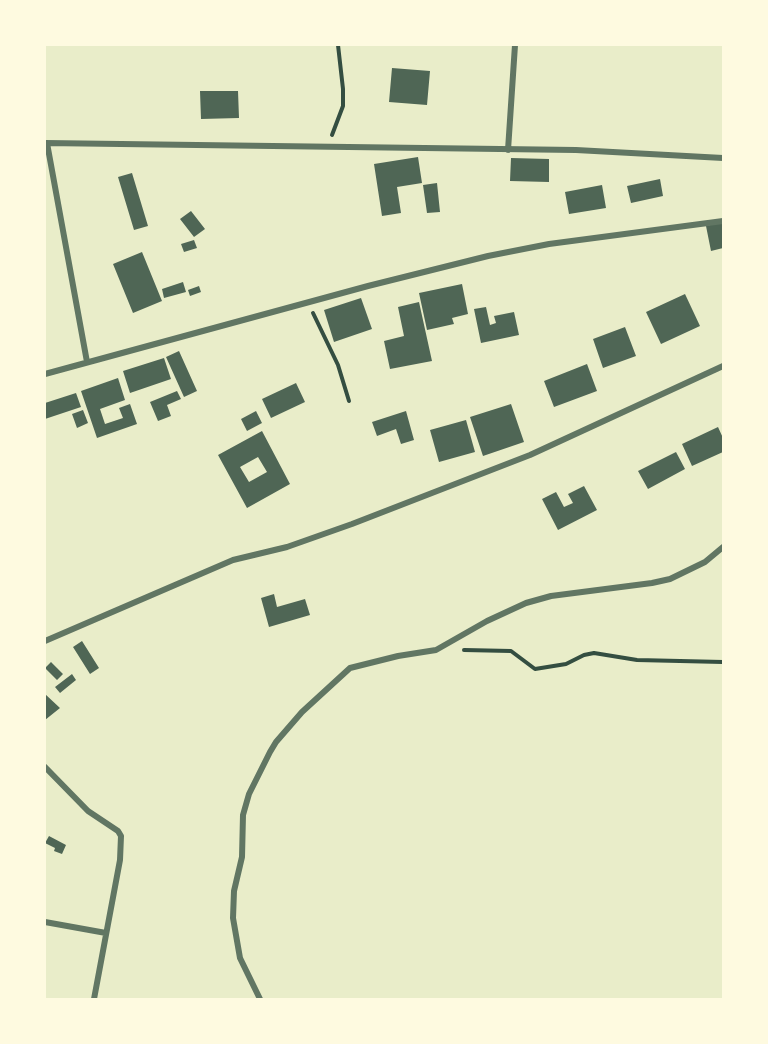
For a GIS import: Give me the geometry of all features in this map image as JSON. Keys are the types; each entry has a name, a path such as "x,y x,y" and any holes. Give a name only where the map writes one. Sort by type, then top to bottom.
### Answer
{"street":[{"path":"508,150 515,45"},
{"path":"87,362 46,143 576,150 723,158"},
{"path":"45,374 430,270 549,244 723,221"},
{"path":"45,641 233,560 287,547 530,455 723,366"},
{"path":"260,999 240,958 233,918 234,891 242,849 243,815 249,794 276,742 345,671 365,663 436,650 487,621 526,603 551,596 670,579 705,562 723,547"},
{"path":"45,767 88,811 120,834 120,860 94,999"},
{"path":"45,922 106,933"}],"path":[{"path":"326,147 343,106 338,45"},
{"path":"306,303 320,326 338,365 349,401"},
{"path":"436,650 511,651 535,669 566,664 584,654 594,653 637,660 723,662"}],"building":[{"path":"392,68 430,71 427,105 389,102"},
{"path":"200,91 238,91 239,118 201,119"},
{"path":"418,157 422,183 397,187 401,213 382,216 374,164"},
{"path":"511,158 549,159 549,182 510,181"},
{"path":"132,173 148,226 134,230 118,177"},
{"path":"660,179 663,196 631,203 627,186"},
{"path":"437,183 440,212 427,213 423,185"},
{"path":"602,185 606,208 569,214 565,192"},
{"path":"191,211 205,229 194,237 180,219"},
{"path":"723,222 723,248 711,251 706,226"},
{"path":"194,240 197,248 184,252 181,244"},
{"path":"142,252 162,301 133,313 113,264"},
{"path":"183,282 186,292 164,298 162,289"},
{"path":"462,284 468,314 452,318 454,324 427,330 419,293"},
{"path":"199,286 201,292 190,296 188,290"},
{"path":"685,294 700,326 661,344 646,312"},
{"path":"361,298 372,329 334,342 324,310"},
{"path":"419,302 432,361 390,369 384,341 404,336 398,307"},
{"path":"486,307 490,325 496,323 494,316 514,312 519,335 481,343 474,309"},
{"path":"625,327 636,356 603,368 593,339"},
{"path":"179,351 197,391 184,397 166,357"},
{"path":"164,358 171,379 130,393 123,371"},
{"path":"587,364 597,391 554,407 544,381"},
{"path":"118,378 125,400 100,409 105,424 123,418 119,408 130,404 137,424 97,438 81,391"},
{"path":"296,383 305,402 271,418 262,399"},
{"path":"177,391 181,399 167,405 171,416 158,421 150,402"},
{"path":"76,393 81,407 45,419 45,403"},
{"path":"511,404 524,442 483,456 470,417"},
{"path":"83,410 88,423 77,428 72,414"},
{"path":"256,411 262,423 247,431 241,419"},
{"path":"406,411 414,440 401,444 396,429 377,436 372,422"},
{"path":"466,420 475,452 439,462 430,430"},
{"path":"718,427 723,438 723,452 692,466 682,444"},
{"path":"262,431 290,484 247,508 218,455","holes":["258,457 267,472 249,482 240,467"]},
{"path":"676,452 685,469 648,489 638,471"},
{"path":"584,486 597,510 558,530 542,499 556,492 564,507 573,503 568,494"},
{"path":"274,594 277,607 305,599 310,615 269,627 261,598"},
{"path":"82,641 99,668 90,674 73,647"},
{"path":"51,662 63,674 57,680 45,668"},
{"path":"72,674 76,680 60,693 55,687"},
{"path":"45,694 60,708 45,720"},
{"path":"49,836 66,845 62,854 54,851 55,848 45,843"}]}
